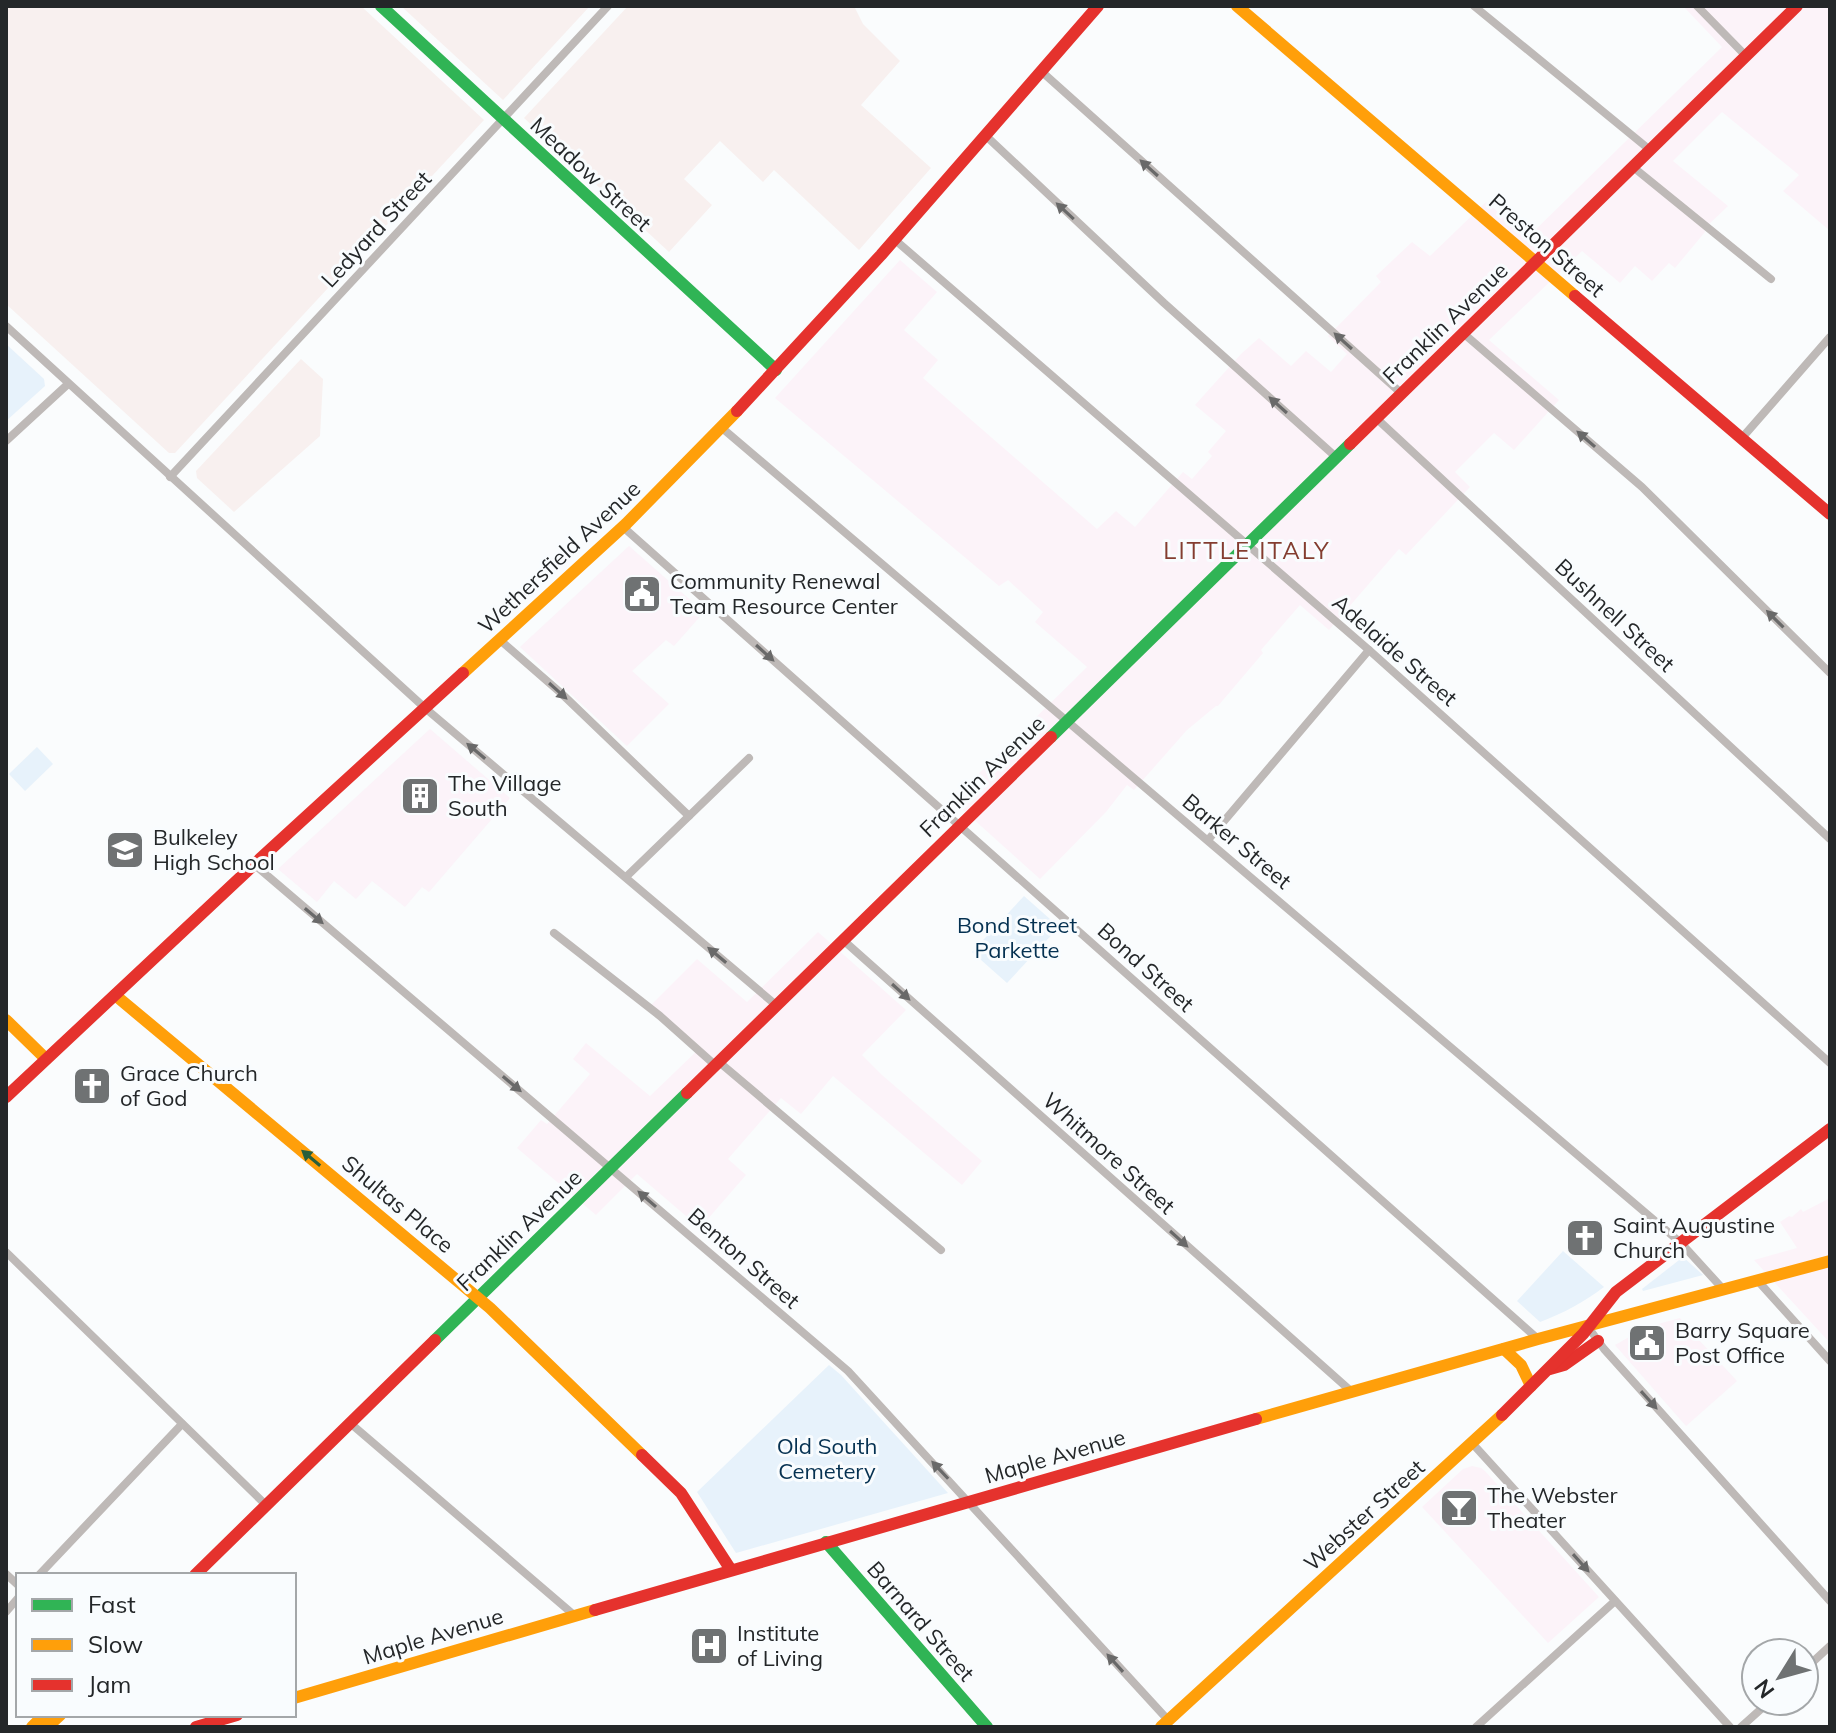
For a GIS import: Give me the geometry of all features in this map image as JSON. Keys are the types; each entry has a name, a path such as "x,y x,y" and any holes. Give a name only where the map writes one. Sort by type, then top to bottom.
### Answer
{"main road":[{"name":"Meadow Street","path":"381,6 776,370"},
{"name":"Wethersfield Avenue","path":"6,1097 623,527 776,370 1098,6"},
{"name":"Preston Street","path":"1237,6 1830,514"},
{"name":"Franklin Avenue","path":"197,1573 1797,6"},
{"name":"Shultas Place","path":"115,995 478,1298 681,1493 731,1570"},
{"path":"6,1020 46,1059"},
{"name":"Webster Street","path":"1164,1724 1472,1443 1547,1370 1616,1292 1830,1129"},
{"name":"Maple Avenue","path":"296,1697 968,1501 1538,1339 1830,1261"},
{"path":"1547,1370 1564,1365 1598,1341"},
{"path":"1504,1349 1517,1357 1531,1386"},
{"name":"Barnard Street","path":"826,1542 987,1727"},
{"path":"196,1727 230,1717"}],"street":[{"name":"Ledyard Street","path":"170,477 608,6"},
{"path":"1474,6 1650,150"},
{"path":"1697,6 1746,56"},
{"path":"1041,71 1401,393"},
{"path":"985,135 1164,303 1336,457"},
{"path":"1633,167 1771,279"},
{"name":"Adelaide Street","path":"894,239 1369,650 1830,1063"},
{"path":"6,326 425,708 776,1005"},
{"path":"1463,333 1642,487 1830,673"},
{"path":"1741,439 1830,337"},
{"path":"6,441 68,384"},
{"name":"Bushnell Street","path":"1376,418 1830,839"},
{"name":"Barker Street","path":"722,428 1681,1243 1722,1288"},
{"name":"Bond Street","path":"623,527 1538,1339"},
{"path":"500,640 562,694 689,816"},
{"path":"1208,840 1369,650"},
{"path":"626,877 749,758"},
{"name":"Benton Street","path":"255,865 848,1371 968,1501 1164,1724"},
{"path":"554,933 660,1016 941,1250"},
{"name":"Whitmore Street","path":"843,940 1352,1392"},
{"path":"6,1252 266,1505"},
{"path":"1758,1281 1830,1361"},
{"path":"1588,1327 1635,1385 1830,1601"},
{"path":"350,1423 574,1615"},
{"path":"41,1573 182,1424"},
{"path":"1472,1443 1730,1727"},
{"path":"1476,1727 1615,1601"}],"shaded area":[{"path":"6,6 361,6 484,120 175,453 169,453 6,304"},
{"path":"401,6 590,6 503,100"},
{"path":"628,6 854,6 863,24 900,61 861,105 931,168 859,250 774,170 763,182 720,141 684,179 712,205 669,252 524,118"},
{"path":"1683,6 1830,6 1829,230 1783,191 1799,175 1722,112 1673,161 1728,206 1704,229 1705,232 1675,268 1669,263 1652,281 1635,266 1620,283 1582,251 1489,340 1559,400 1514,450 1494,433 1455,472 1470,487 1406,555 1399,549 1329,630 1300,605 1218,706 1187,730 1134,790 1127,785 1106,812 1040,879 952,800 1087,667 1035,622 1043,612 1008,580 999,586 775,398 900,260 937,292 904,330 938,360 923,378 1097,529 1116,511 1135,527 1183,472 1192,479 1212,456 1208,452 1226,431 1195,405 1259,338 1291,366 1306,351 1331,372 1347,354 1328,336 1381,282 1376,276 1412,242 1430,256 1486,202 1528,237 1722,47"},
{"path":"301,359 323,379 320,436 234,512 197,478 196,471"},
{"path":"629,546 704,612 674,646 666,640 632,671 669,704 627,746 520,647"},
{"path":"430,729 510,798 429,892 422,887 405,907 372,881 356,899 334,881 317,902 278,869"},
{"path":"818,932 906,1010 862,1055 982,1161 962,1185 833,1076 801,1114 781,1098 728,1159 746,1175 700,1228 637,1174 596,1215 517,1148 541,1120 547,1124 590,1074 573,1059 586,1043 650,1096 701,1047 651,1005 697,959 747,1002"},
{"path":"1830,1198 1830,1343 1754,1260 1797,1248 1780,1222 1801,1209 1803,1212"},
{"path":"1680,1318 1737,1381 1686,1426 1615,1345 1647,1327"},
{"path":"1472,1466 1485,1471 1599,1597 1548,1643 1422,1507 1463,1469"}],"green space":[{"path":"6,344 44,379 45,386 6,421"},
{"path":"37,747 53,764 25,791 9,774"},
{"name":"Bond Street Parkette","path":"1024,896 1059,927 1007,983 972,952"},
{"path":"1563,1251 1604,1287 1574,1307 1540,1322 1517,1301"},
{"path":"1683,1257 1703,1275 1643,1291 1642,1289"},
{"name":"Old South Cemetery","path":"829,1365 948,1493 736,1553 697,1492"}],"traffic: fast":[{"path":"381,6 776,370"},
{"path":"1051,737 1350,444"},
{"path":"435,1340 687,1093"},
{"path":"826,1542 987,1727"}],"traffic: slow":[{"path":"1237,6 1575,296"},
{"path":"463,673 626,524 737,411"},
{"path":"115,995 490,1308 642,1455"},
{"path":"6,1020 46,1059"},
{"path":"1256,1419 1830,1261"},
{"path":"1504,1349 1521,1365 1531,1386"},
{"path":"1161,1727 1502,1415"},
{"path":"296,1697 595,1610"},
{"path":"32,1727 42,1717"},
{"path":"47,1727 58,1717"}],"traffic: jam":[{"path":"737,411 881,255 1098,6"},
{"path":"1350,444 1797,6"},
{"path":"1575,296 1830,514"},
{"path":"6,1097 463,673"},
{"path":"687,1093 1051,737"},
{"path":"1502,1415 1583,1334 1616,1292 1830,1129"},
{"path":"197,1573 435,1340"},
{"path":"1550,1369 1564,1365 1598,1341"},
{"path":"595,1610 1256,1419"},
{"path":"642,1455 681,1493 731,1570"},
{"path":"196,1727 230,1717"}],"place":[{"name":"Community Renewal Team Resource Center","path":"642,594"},
{"name":"The Village South","path":"420,796"},
{"name":"Bulkeley High School","path":"125,850"},
{"name":"Grace Church of God","path":"92,1086"},
{"name":"Saint Augustine Church","path":"1585,1238"},
{"name":"Barry Square Post Office","path":"1647,1343"},
{"name":"The Webster Theater","path":"1459,1508"},
{"name":"Institute of Living","path":"709,1646"}],"district":[{"name":"LITTLE ITALY","path":"1247,551"}]}
